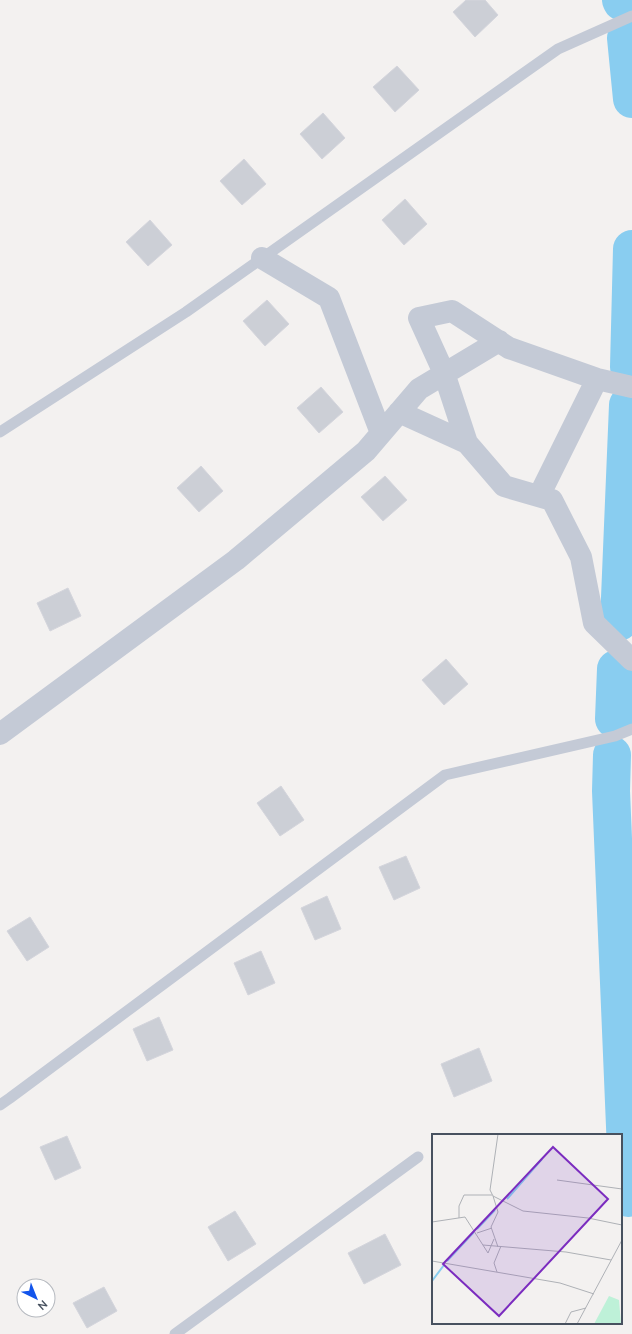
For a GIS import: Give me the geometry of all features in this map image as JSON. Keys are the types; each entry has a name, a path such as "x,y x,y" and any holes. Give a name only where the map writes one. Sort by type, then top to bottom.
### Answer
{"street":[{"path":"262,258 329,298 381,433"},
{"path":"632,387 597,379 509,348 452,311 420,318 444,373 467,442 504,486 552,500 581,557 594,623 632,660"},
{"path":"0,734 236,560 366,451 419,389 499,341"},
{"path":"539,496 597,379"},
{"path":"399,412 467,442"}],"lane":[{"path":"0,432 186,312 558,49 632,16"},
{"path":"0,1105 445,775 615,736 632,729"},
{"path":"175,1334 418,1157"}],"building":[{"path":"466,0 485,0 498,15 475,37 453,12"},
{"path":"397,66 419,90 395,112 373,87"},
{"path":"323,113 345,138 322,159 300,134"},
{"path":"244,159 266,184 242,205 220,181"},
{"path":"405,199 427,224 404,245 382,220"},
{"path":"150,220 172,245 148,266 126,242"},
{"path":"267,300 289,324 265,346 243,321"},
{"path":"321,387 343,412 319,433 297,408"},
{"path":"201,466 223,491 199,512 177,488"},
{"path":"385,476 407,500 383,521 361,497"},
{"path":"68,588 81,616 50,631 37,603"},
{"path":"446,659 468,684 444,705 422,680"},
{"path":"281,786 304,820 280,836 257,803"},
{"path":"406,856 420,888 394,900 379,867"},
{"path":"327,896 341,929 315,940 301,908"},
{"path":"30,917 49,947 27,961 7,931"},
{"path":"261,951 275,983 248,995 234,963"},
{"path":"159,1017 173,1050 147,1061 133,1029"},
{"path":"479,1048 492,1081 454,1097 441,1064"},
{"path":"67,1136 81,1168 55,1180 40,1147"},
{"path":"235,1211 256,1244 228,1261 208,1227"},
{"path":"385,1234 401,1265 364,1284 348,1253"},
{"path":"104,1287 117,1311 87,1328 73,1303"}],"waterway":[{"path":"626,38 632,99"},
{"path":"629,367 632,249"},
{"path":"619,622 628,405"},
{"path":"614,719 616,669"},
{"path":"612,755 611,791 628,1198"}]}
